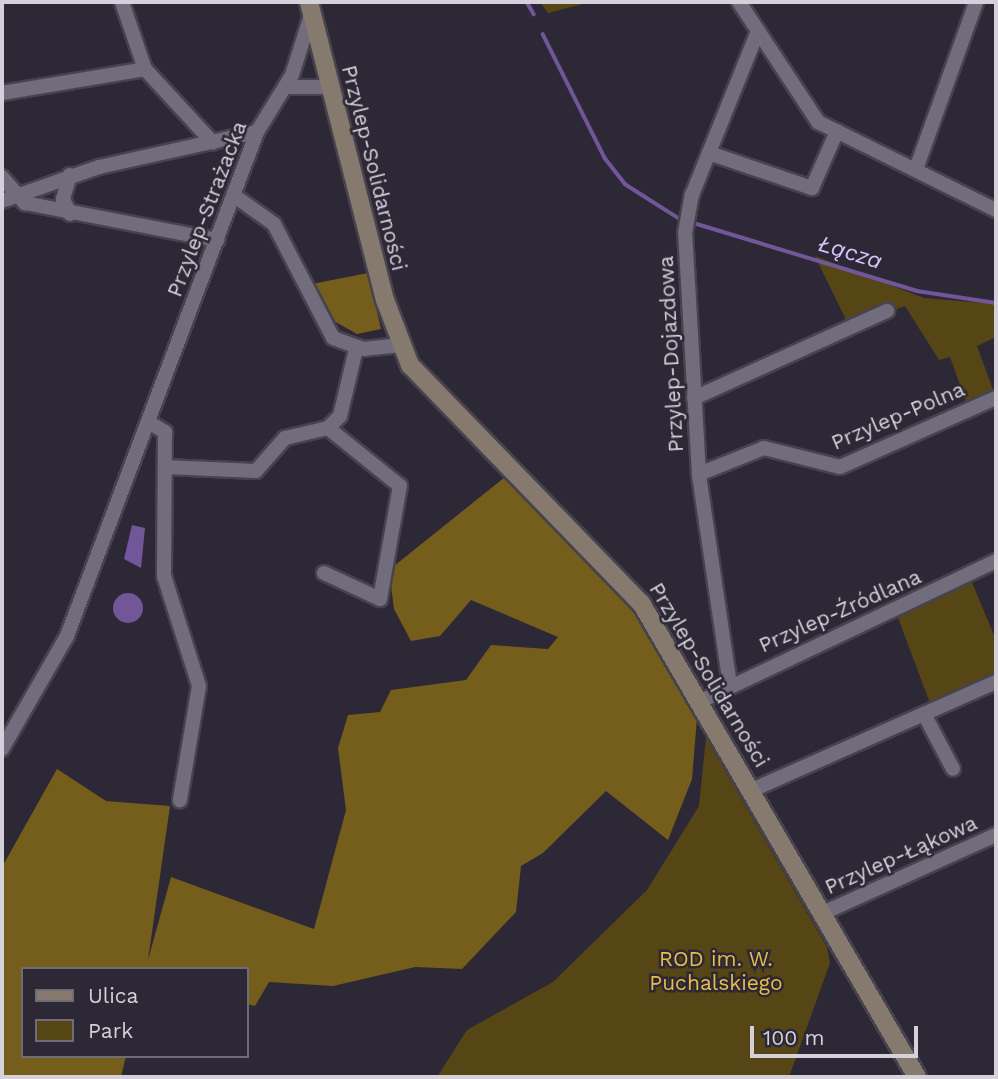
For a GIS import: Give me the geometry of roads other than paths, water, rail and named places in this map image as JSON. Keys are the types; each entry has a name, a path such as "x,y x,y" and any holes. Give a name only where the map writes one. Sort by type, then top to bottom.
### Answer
{"main road":[{"name":"Przylep-Solidarności","path":"310,8 399,345 430,391 625,584 701,701 917,1077"}],"street":[{"path":"122,2 145,69 213,143"},
{"path":"739,2 807,111 837,131 996,210"},
{"path":"916,169 976,2"},
{"name":"Przylep-Strażacka","path":"2,749 67,636 217,240 253,156 257,132 285,88 310,8"},
{"name":"Przylep-Dojazdowa","path":"730,685 699,474 685,233 709,153 758,31"},
{"path":"2,93 145,69"},
{"path":"285,88 330,87"},
{"path":"709,153 812,188 837,131"},
{"path":"8,199 70,175 229,141 257,132"},
{"path":"229,141 253,156"},
{"path":"70,175 63,199 70,214"},
{"path":"2,177 8,199"},
{"path":"236,197 269,218 327,331 356,349 399,345"},
{"path":"8,199 70,214 217,240"},
{"path":"694,398 887,311"},
{"path":"165,467 256,471 285,438 328,428 340,416 356,349"},
{"name":"Przylep-Polna","path":"699,474 764,447 840,467 996,398"},
{"path":"148,422 164,432 164,576 199,686 180,800"},
{"path":"324,573 380,599 400,486 328,428"},
{"name":"Przylep-Źródlana","path":"701,701 996,561"},
{"path":"752,790 996,682"},
{"path":"924,714 953,769"},
{"name":"Przylep-Łąkowa","path":"823,913 996,835"}],"waterway":[{"name":"Łącza","path":"527,2 534,14"},
{"name":"Łącza","path":"543,34 605,158 625,184 680,219"},
{"name":"Łącza","path":"697,224 917,291 996,303"}],"park label":[{"name":"ROD im. W. Puchalskiego","path":"716,971"}]}
